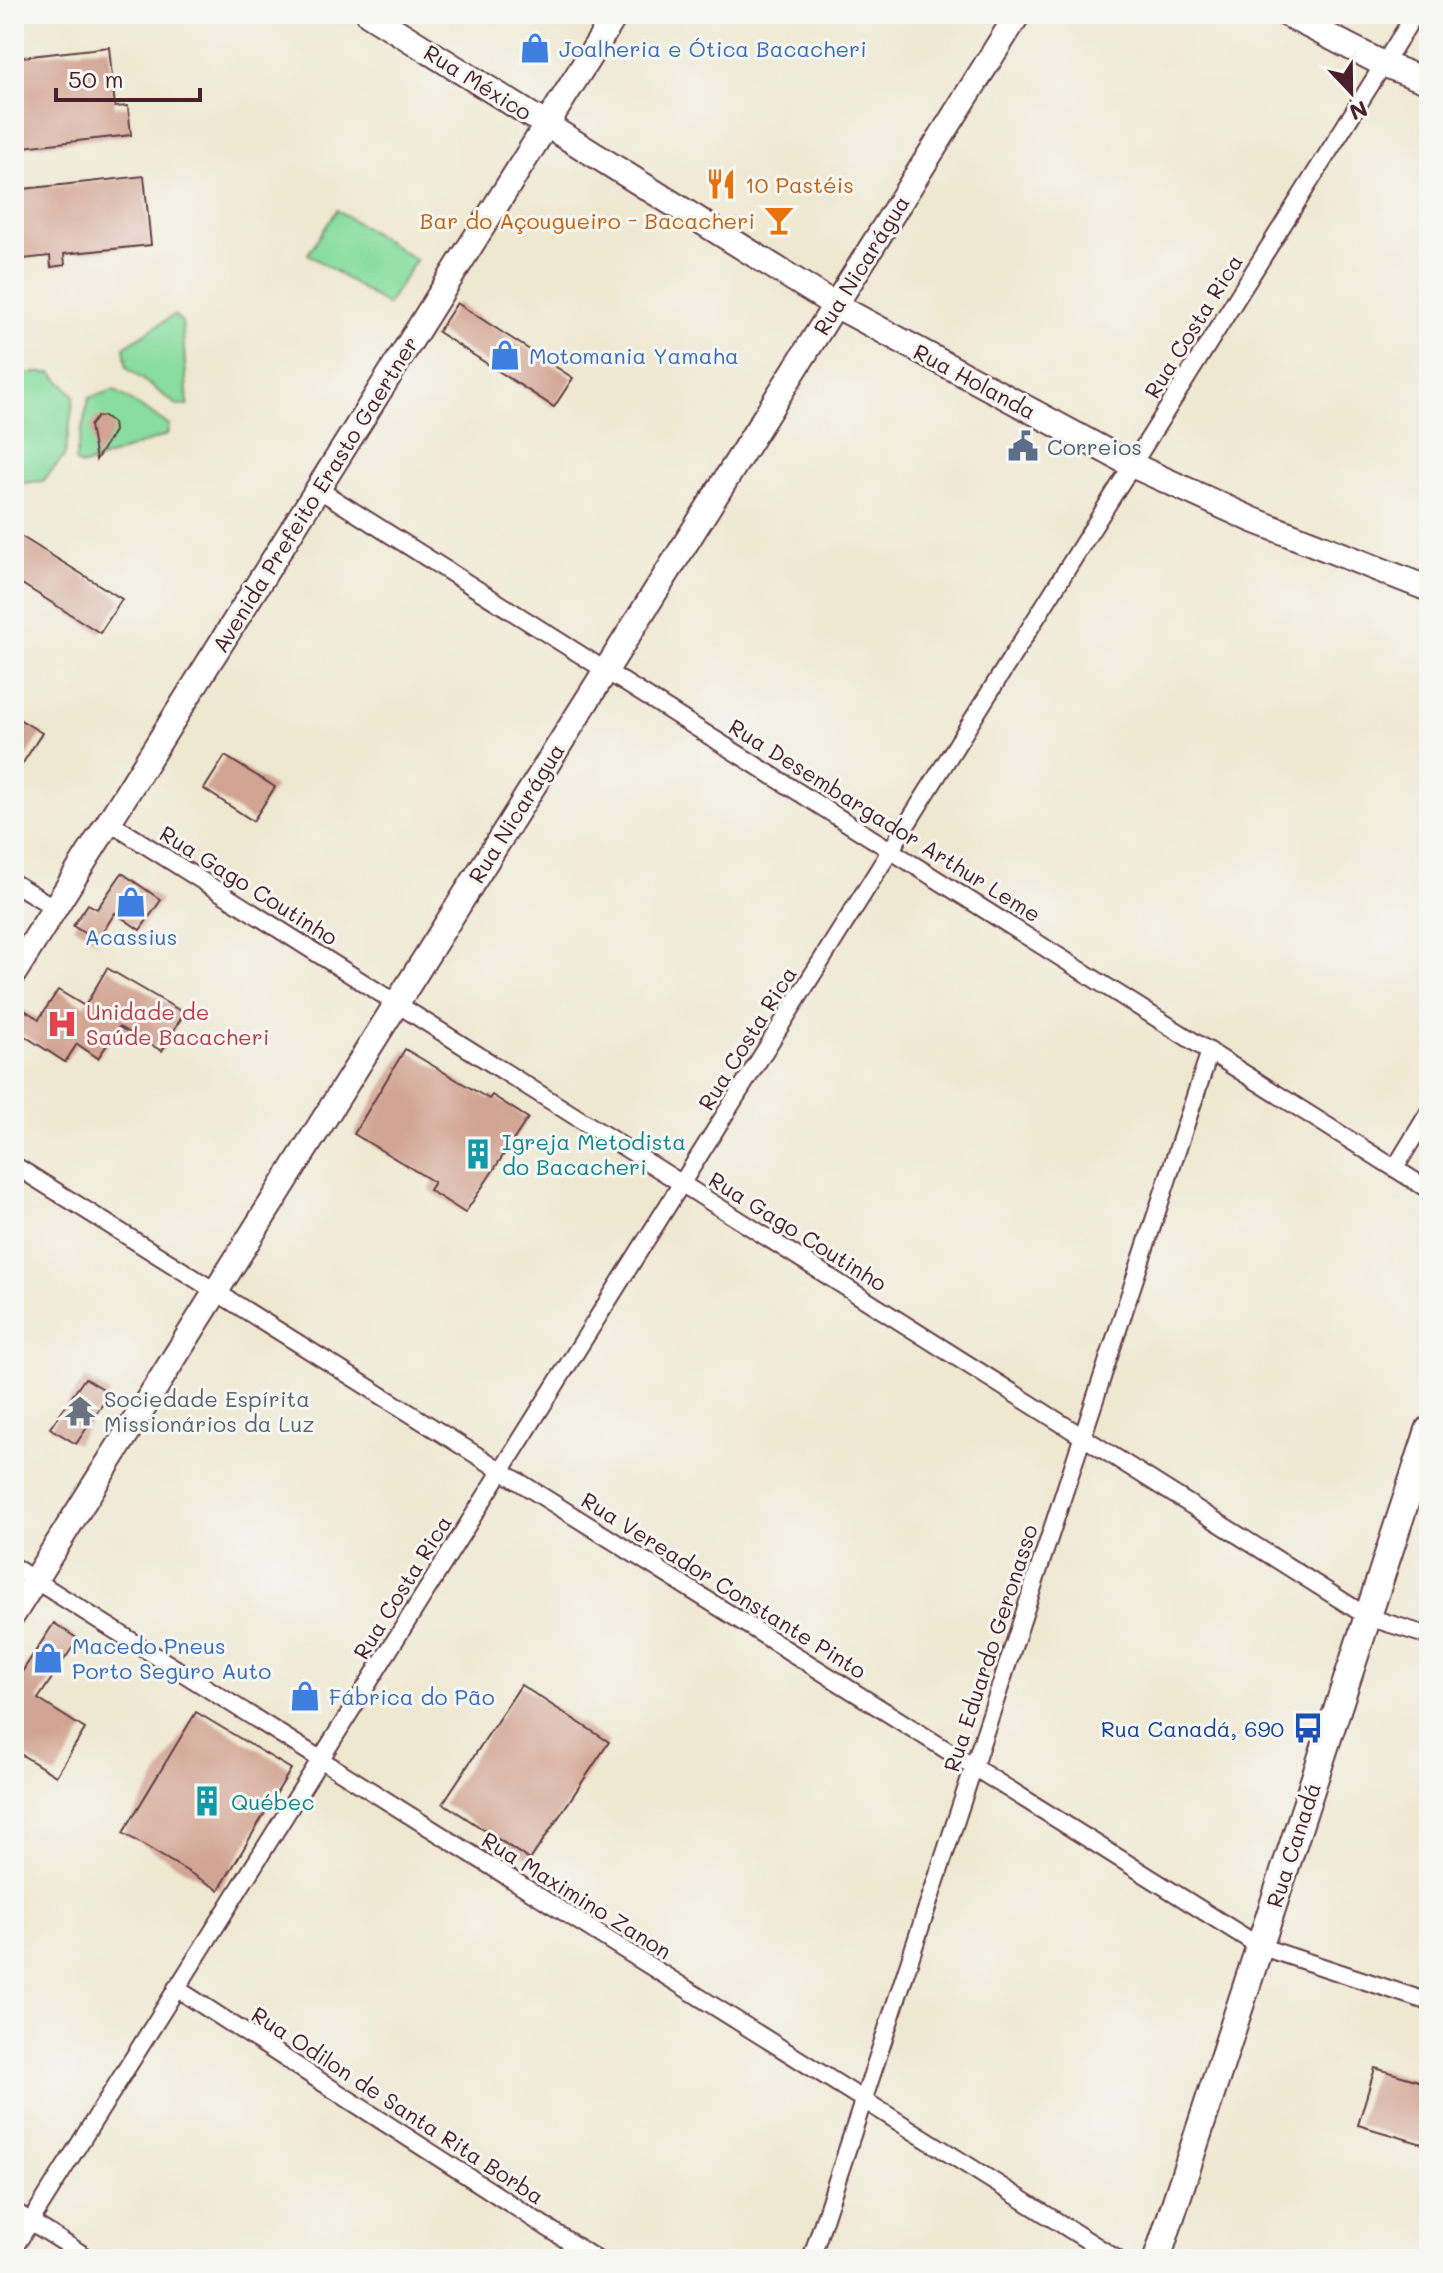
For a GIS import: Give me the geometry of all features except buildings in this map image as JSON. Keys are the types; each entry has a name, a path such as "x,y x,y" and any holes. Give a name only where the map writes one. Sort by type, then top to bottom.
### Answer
{"main road":[{"name":"Rua México","path":"369,14 546,125"},
{"name":"Avenida Prefeito Erasto Gaertner","path":"18,958 55,908 616,14"},
{"name":"Rua Nicarágua","path":"14,1613 24,1574 216,1292 1018,14"},
{"path":"1286,14 1383,64 1429,82"},
{"name":"Rua Holanda","path":"546,125 835,305 1132,465 1253,520 1429,589"},
{"name":"Rua Canadá","path":"1157,2259 1429,1430"}],"street":[{"name":"Rua Costa Rica","path":"14,2248 1415,14"},
{"name":"Rua Desembargador Arthur Leme","path":"318,489 1429,1190"},
{"name":"Rua Gago Coutinho","path":"109,822 1368,1617 1429,1636"},
{"path":"14,883 55,908"},
{"name":"Rua Eduardo Geronasso","path":"811,2259 1210,1051"},
{"path":"1395,1168 1429,1112"},
{"name":"Rua Vereador Constante Pinto","path":"14,1165 1259,1946 1429,2002"},
{"name":"Rua Maximino Zanon","path":"24,1574 1117,2259"},
{"name":"Rua Odilon de Santa Rita Borba","path":"176,1988 596,2259"},
{"path":"14,2211 90,2259"}],"green space":[{"path":"337,210 416,260 387,305 308,254"},
{"path":"174,315 182,322 188,405 178,406 127,368 124,347"},
{"path":"14,373 52,373 74,395 65,455 43,481 23,483 14,477"},
{"path":"114,390 169,425 167,435 81,466 75,461 89,398"}],"place":[{"name":"Joalheria e Ótica Bacacheri","path":"535,48"},
{"name":"10 Pastéis","path":"721,184"},
{"name":"Bar do Açougueiro - Bacacheri","path":"779,220"},
{"name":"Motomania Yamaha","path":"505,355"},
{"name":"Correios","path":"1023,446"},
{"name":"Acassius","path":"131,902"},
{"name":"Unidade de Saúde Bacacheri","path":"62,1024"},
{"name":"Igreja Metodista do Bacacheri","path":"478,1154"},
{"name":"Sociedade Espírita Missionários da Luz","path":"80,1411"},
{"name":"Macedo Pneus Porto Seguro Auto","path":"48,1658"},
{"name":"Fábrica do Pão","path":"305,1696"},
{"name":"Rua Canadá, 690","path":"1308,1728"},
{"name":"Québec","path":"207,1801"}]}
